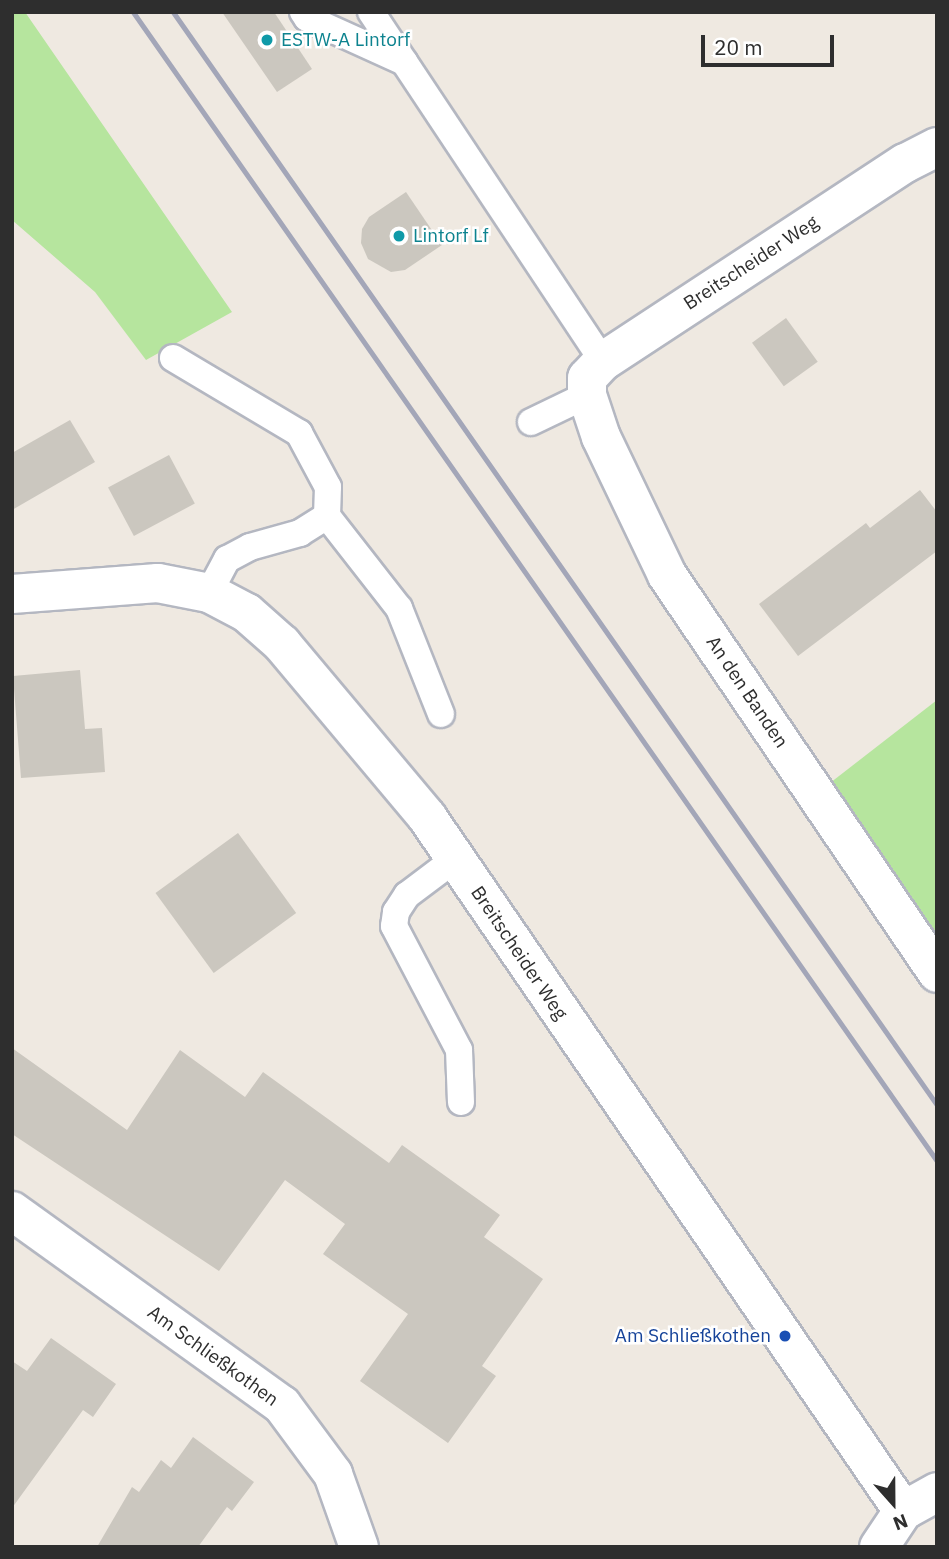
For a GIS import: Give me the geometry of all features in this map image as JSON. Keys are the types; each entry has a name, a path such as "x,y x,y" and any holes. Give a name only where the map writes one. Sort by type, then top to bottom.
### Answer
{"street":[{"name":"Breitscheider Weg","path":"587,395 587,378 603,361 905,163 937,148"},
{"name":"An den Banden","path":"587,395 601,436 667,575 937,973"},
{"name":"Breitscheider Weg","path":"12,594 158,583 209,593 247,613 282,644 427,817 902,1511"},
{"name":"Am Schließkothen","path":"12,1211 282,1405 333,1474 359,1547"},
{"path":"879,1547 902,1511 937,1492"}],"lane":[{"path":"303,12 307,18 405,63"},
{"path":"371,12 603,361"},
{"path":"173,358 299,433 328,487 327,516 399,608 441,714"},
{"path":"531,422 587,395"},
{"path":"209,593 227,559 250,547 300,533 327,516"},
{"path":"455,859 407,895 396,912 394,926 459,1050 461,1102"}],"green space":[{"path":"12,12 25,12 232,312 146,360 95,292 12,220"},
{"path":"937,700 937,942 830,783"}],"building":[{"name":"ESTW-A Lintorf","path":"222,12 274,12 312,69 277,92"},
{"name":"Lintorf Lf","path":"406,192 442,245 405,270 391,272 368,259 361,243 362,229 369,217"},
{"path":"786,318 818,362 784,386 752,343"},
{"path":"70,420 95,462 12,510 12,453"},
{"path":"169,455 195,504 134,536 108,487"},
{"path":"920,490 937,512 937,551 798,656 759,604 866,523 870,528"},
{"path":"80,670 85,729 102,728 105,772 21,778 13,676"},
{"path":"238,833 296,913 214,973 155,893"},
{"path":"12,1048 127,1130 180,1050 245,1097 263,1072 389,1163 402,1145 500,1215 484,1237 543,1279 482,1366 496,1376 448,1443 360,1381 408,1314 323,1254 345,1224 285,1180 219,1271 12,1134"},
{"path":"51,1338 116,1384 93,1417 83,1410 12,1508 12,1361 27,1371"},
{"path":"193,1437 254,1482 232,1511 227,1507 198,1547 97,1547 132,1487 139,1492 161,1460 171,1468"}],"railway":[{"path":"133,12 937,1161"},
{"path":"173,12 937,1105"}],"place":[{"name":"ESTW-A Lintorf","path":"267,40"},
{"name":"Lintorf Lf","path":"399,236"},
{"name":"Am Schließkothen","path":"785,1336"}]}
